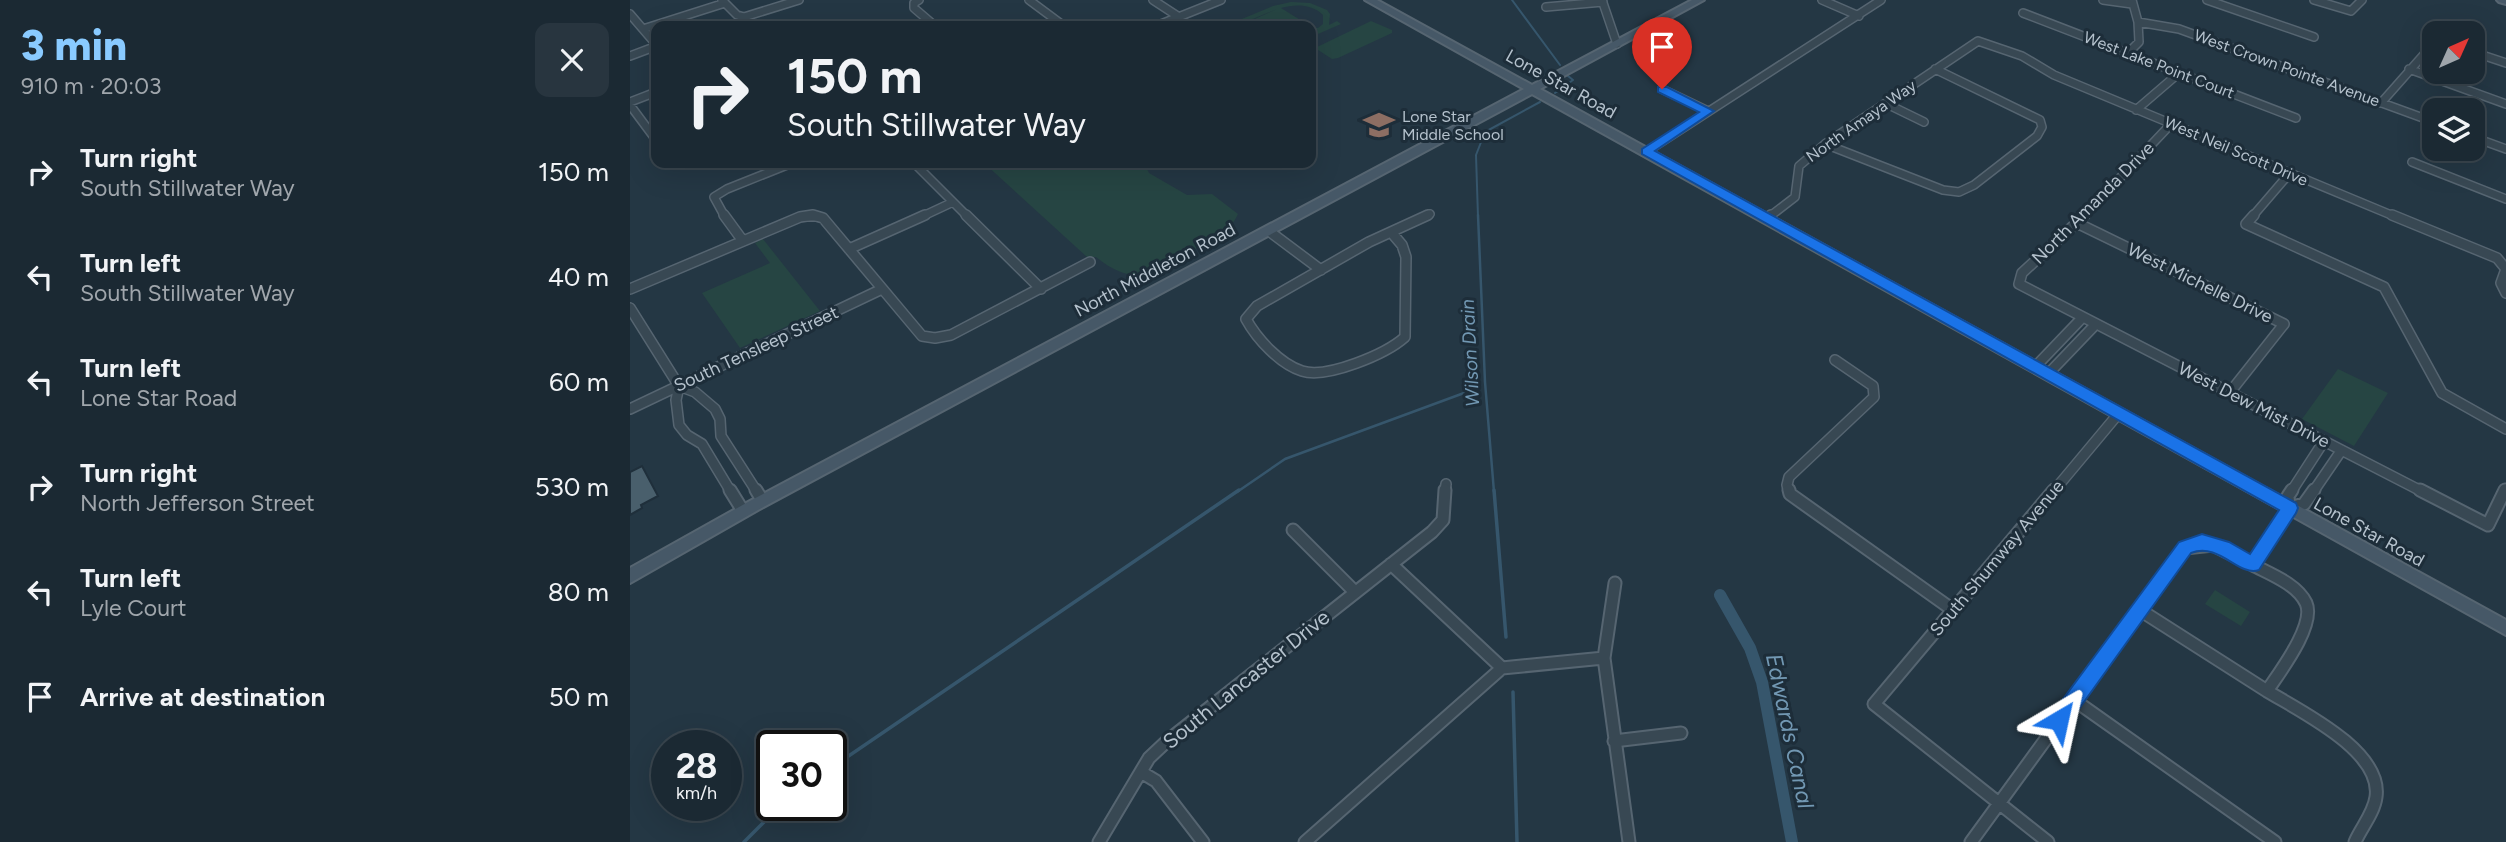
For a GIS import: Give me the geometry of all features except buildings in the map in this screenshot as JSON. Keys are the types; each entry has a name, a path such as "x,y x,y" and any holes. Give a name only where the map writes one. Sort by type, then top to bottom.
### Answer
{"main road":[{"name":"Lone Star Road","path":"1370,0 2506,628"},
{"name":"North Middleton Road","path":"630,576 762,500 1699,0"}],"street":[{"path":"667,21 723,2 737,15 744,17 799,0"},
{"path":"1028,0 1057,21"},
{"path":"1153,0 1179,17"},
{"path":"1169,21 1221,0"},
{"path":"1822,0 1859,16"},
{"path":"1646,152 1881,0"},
{"path":"2104,0 2132,2 2138,22 2139,42 2128,53"},
{"path":"2207,0 2314,37"},
{"path":"2314,0 2351,11 2362,0"},
{"path":"1546,7 1603,1 1617,44"},
{"path":"916,2 914,8 929,21"},
{"name":"West Lake Point Court","path":"2023,13 2296,118"},
{"path":"630,14 651,38"},
{"name":"West Crown Pointe Avenue","path":"2138,22 2179,29 2422,118"},
{"path":"643,29 651,26"},
{"name":"North Amaya Way","path":"1768,218 1795,197 1799,166 1825,144 1978,41"},
{"name":"West Neil Scott Drive","path":"1978,41 2022,57 2054,75 2289,174 2497,258 2506,269 2501,284 2506,293"},
{"path":"630,56 651,48"},
{"path":"2381,103 2422,55"},
{"path":"2485,56 2506,63"},
{"path":"1825,144 1943,190 1959,192 1974,185 2036,136 2042,127 2040,120 1935,69"},
{"path":"2409,69 2506,104"},
{"path":"2136,110 2179,73"},
{"path":"1662,89 1708,111"},
{"path":"651,94 630,103 651,133"},
{"path":"1887,104 1924,122"},
{"name":"North Amanda Drive","path":"2019,284 2022,273 2077,223 2171,124"},
{"path":"2485,141 2506,149"},
{"path":"2412,162 2506,199"},
{"path":"743,241 715,203 714,197 780,168"},
{"path":"919,168 1041,289"},
{"path":"2289,174 2246,224 2384,287 2442,393 2461,407 2506,429"},
{"path":"849,249 953,202"},
{"path":"1391,232 1402,245 1406,257 1405,337 1400,344 1385,352 1307,373 1293,367 1251,330 1246,319 1257,306 1391,232 1430,214"},
{"path":"630,289 800,217 813,215 823,218 922,336 935,338 951,335 1090,262"},
{"name":"West Michelle Drive","path":"2077,223 2284,324 2231,391"},
{"path":"1269,231 1321,270"},
{"name":"West Dew Mist Drive","path":"2019,284 2488,525 2506,489"},
{"name":"South Tensleep Street","path":"630,409 882,289"},
{"path":"630,308 679,386 695,392 715,409 720,419 721,436 762,500"},
{"path":"2042,370 2082,318"},
{"path":"2042,370 2095,325"},
{"path":"1835,360 1873,386 1874,397 1789,477 1787,485 1790,494 1953,610"},
{"path":"679,386 676,400 679,425 687,435 702,444 743,511"},
{"name":"South Shumway Avenue","path":"1998,803 1874,704 2119,412"},
{"path":"2290,508 2288,495 2324,441"},
{"path":"2253,565 2290,508 2304,504 2342,450"},
{"name":"South Lancaster Drive","path":"1099,842 1149,758 1166,742 1443,520 1446,484"},
{"path":"1293,530 1355,592"},
{"path":"1971,842 2185,548 2202,541 2223,547 2291,587 2307,605 2309,622 2267,691"},
{"path":"1391,564 1502,668"},
{"path":"1615,583 1604,641 1604,658 1629,842"},
{"path":"2140,610 2344,741 2360,755 2372,771 2376,796 2355,842"},
{"path":"1305,842 1502,668 1604,658"},
{"path":"2074,699 2275,842"},
{"path":"1614,741 1681,733"},
{"path":"1141,772 1156,781 1203,842"},
{"path":"1998,803 2048,842"}],"green space":[{"path":"1291,2 1310,3 1327,10 1330,14 1329,25 1337,21 1341,24 1316,35 1316,28 1323,24 1323,15 1309,7 1298,6 1281,8 1302,21 1250,21 1277,9 1248,21 1237,21 1273,6"},
{"path":"1371,21 1392,30 1392,33 1338,58 1332,59 1316,48"},
{"path":"989,168 1146,168 1149,173 1187,195 1212,194 1238,214 1225,230 1166,268 1153,273 1127,274 1096,257 1087,257"},
{"path":"763,239 820,311 740,348 702,293 770,263 755,243"},
{"path":"2338,369 2388,393 2354,446 2302,419"},
{"path":"2215,590 2250,612 2241,626 2205,604"}],"waterway":[{"name":"Wilson Drain","path":"1512,0 1560,65"},
{"name":"Wilson Drain","path":"1555,93 1573,80 1568,76"},
{"name":"Wilson Drain","path":"1478,217 1476,155 1485,132 1540,102"},
{"name":"Wilson Drain","path":"1478,215 1485,382 1494,492"},
{"path":"1237,492 1285,459 1464,393"},
{"path":"847,757 1239,490"},
{"name":"Wilson Drain","path":"1494,490 1506,637"},
{"name":"Edwards Canal","path":"1720,595 1750,648 1762,682 1792,842"},
{"name":"Wilson Drain","path":"1513,692 1517,842"},
{"path":"744,842 765,821"}],"place":[{"name":"Lone Star Middle School","path":"1379,125"}],"route":[{"path":"1662,89 1708,111 1646,152 2290,508 2253,565 2223,547 2202,541 2185,548 2059,720"}]}
